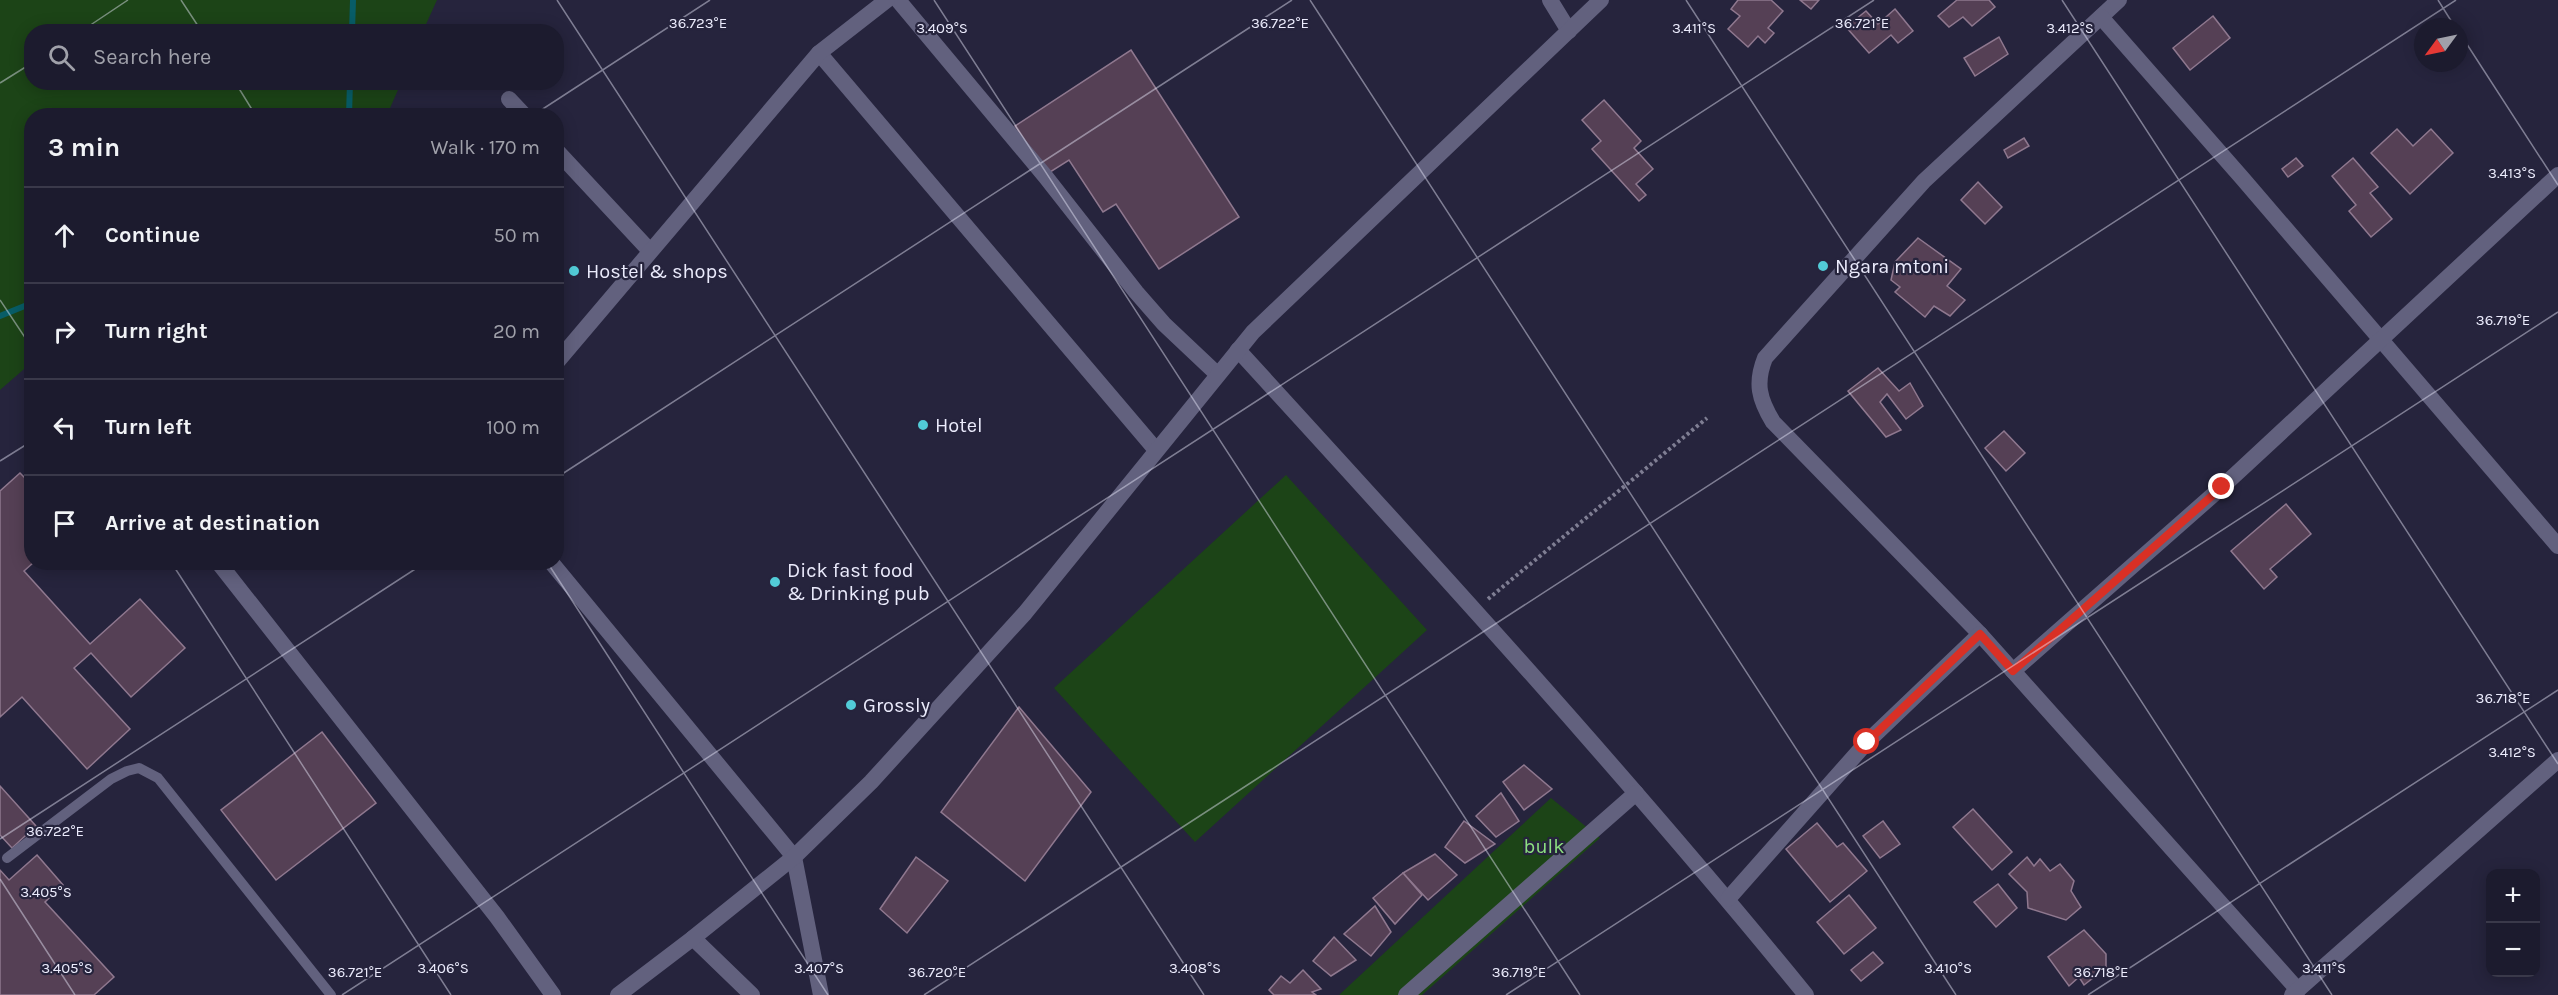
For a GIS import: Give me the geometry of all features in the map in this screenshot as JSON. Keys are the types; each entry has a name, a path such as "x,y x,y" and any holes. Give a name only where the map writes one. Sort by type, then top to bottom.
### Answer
{"street":[{"path":"564,353 819,53 887,0"},
{"path":"898,0 1045,176 1136,292 1164,324 1217,374"},
{"path":"1551,0 1569,31"},
{"path":"618,995 794,856 871,782 1025,614 1217,374 1270,315 1601,0"},
{"path":"2119,0 1924,181 1765,358 1758,383 1761,403 1773,422 1980,634 2295,992 2558,760"},
{"path":"2101,17 2382,339 2558,546"},
{"path":"819,53 1156,450"},
{"path":"509,99 517,108"},
{"path":"564,159 650,251"},
{"path":"2013,671 2222,487 2558,175"},
{"path":"1238,350 1475,609 1728,899 1806,995"},
{"path":"224,570 490,907 553,995"},
{"path":"558,570 794,856 821,995"},
{"path":"1728,899 1867,742 1980,634"},
{"path":"1406,995 1636,793"},
{"path":"693,938 752,995"}],"lane":[{"path":"7,858 111,779 139,768 158,778 331,995"}],"path":[{"path":"1475,609 1707,418"}],"green space":[{"path":"0,0 437,0 426,24 24,24 24,90 398,90 390,108 24,108 24,369 0,390"},
{"path":"1286,475 1427,630 1195,842 1054,688"},
{"name":"bulk","path":"1551,798 1600,838 1422,995 1339,995"}],"building":[{"path":"1738,0 1771,0 1783,11 1768,28 1774,33 1765,43 1758,36 1748,47 1728,29 1740,16 1731,9"},
{"path":"1800,0 1819,0 1811,9"},
{"path":"1957,0 1989,0 1995,7 1972,26 1963,17 1949,27 1938,16"},
{"path":"1895,9 1913,31 1898,43 1891,35 1869,53 1846,27 1866,11 1878,24"},
{"path":"2213,16 2230,38 2190,70 2173,48"},
{"path":"1999,37 2008,54 1975,76 1964,58"},
{"path":"1131,50 1239,217 1159,269 1116,204 1103,212 1069,160 1047,174 1015,126"},
{"path":"1604,100 1641,141 1634,148 1653,169 1636,184 1646,195 1639,201 1592,149 1601,141 1582,120"},
{"path":"2397,129 2413,146 2431,129 2453,153 2410,194 2371,153"},
{"path":"2024,138 2029,146 2008,158 2004,150"},
{"path":"2296,158 2303,166 2288,177 2282,169"},
{"path":"2353,158 2378,187 2370,193 2392,219 2371,237 2349,211 2356,205 2332,176"},
{"path":"1978,182 2002,207 1985,224 1961,200"},
{"path":"1918,238 1961,269 1947,286 1965,300 1950,316 1934,306 1925,317 1895,292 1900,287 1891,280 1895,262"},
{"path":"1878,368 1899,391 1910,383 1923,406 1906,419 1887,394 1880,402 1901,430 1886,437 1848,391"},
{"path":"2004,431 2025,453 2006,471 1985,448"},
{"path":"20,473 24,477 24,571 90,644 140,599 185,648 131,697 91,653 74,668 130,729 87,769 22,697 0,717 0,491"},
{"path":"2286,504 2311,534 2270,569 2277,577 2264,589 2231,551"},
{"path":"1019,707 1091,792 1025,881 941,812"},
{"path":"322,732 376,803 276,880 221,810"},
{"path":"1524,765 1552,789 1524,810 1503,782"},
{"path":"0,786 36,826 12,848 0,835"},
{"path":"1501,793 1519,821 1496,837 1476,816"},
{"path":"1973,809 2012,852 1992,870 1953,827"},
{"path":"1464,821 1495,844 1465,863 1445,847"},
{"path":"1883,821 1900,844 1880,858 1863,836"},
{"path":"1817,823 1837,847 1843,843 1867,871 1830,902 1786,849"},
{"path":"1435,854 1457,875 1428,900 1403,873"},
{"path":"37,855 63,885 45,902 114,977 94,995 0,995 0,870 9,880"},
{"path":"916,857 948,881 907,933 880,909"},
{"path":"2027,857 2034,866 2040,859 2050,871 2060,864 2074,881 2071,891 2081,907 2066,920 2028,908 2027,892 2009,874"},
{"path":"1403,873 1422,895 1395,924 1373,898"},
{"path":"1998,884 2017,908 1996,927 1974,902"},
{"path":"1849,895 1876,928 1844,954 1817,922"},
{"path":"1375,906 1391,932 1371,956 1344,934"},
{"path":"2084,930 2106,954 2106,968 2084,985 2079,977 2069,986 2048,957"},
{"path":"1334,937 1356,960 1331,976 1313,961"},
{"path":"1873,952 1883,963 1861,981 1851,970"},
{"path":"1303,970 1321,989 1312,992 1316,995 1274,995 1269,990 1281,976 1290,983"}],"waterway":[{"path":"352,24 353,0"},
{"path":"349,108 350,90"},
{"path":"0,316 24,306"}],"place":[{"name":"Ngara mtoni","path":"1823,266"},
{"name":"Hostel & shops","path":"574,271"},
{"name":"Hotel","path":"923,425"},
{"name":"Dick fast food & Drinking pub","path":"775,582"},
{"name":"Grossly","path":"851,705"}],"route":[{"path":"1867,742 1980,634 2013,671 2222,487"}]}
